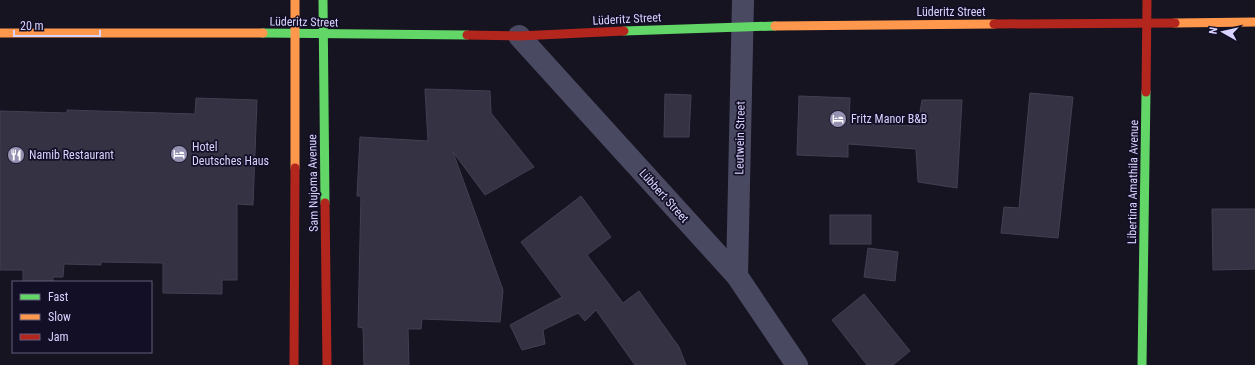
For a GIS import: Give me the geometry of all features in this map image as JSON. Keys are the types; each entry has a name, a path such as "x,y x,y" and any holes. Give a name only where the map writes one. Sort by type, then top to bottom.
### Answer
{"main road":[{"name":"Sam Nujoma Avenue","path":"294,365 295,0"},
{"name":"Sam Nujoma Avenue","path":"323,0 327,365"},
{"name":"Libertina Amathila Avenue","path":"1142,365 1147,0"},
{"name":"Lüderitz Street","path":"0,33 296,33 519,36 743,26 1255,22"}],"street":[{"name":"Leutwein Street","path":"737,276 743,0"},
{"name":"Lübbert Street","path":"519,36 737,276 797,365"}],"building":[{"path":"425,89 490,91 491,113 534,167 485,195 453,152 503,290 500,322 422,319 421,329 408,329 409,365 364,365 363,328 358,327 361,196 357,196 360,137 428,141"},
{"path":"1030,93 1073,97 1058,238 1001,233 1004,207 1019,208"},
{"path":"665,94 691,95 689,137 664,137"},
{"path":"799,96 850,98 849,123 918,126 922,100 962,100 957,188 918,182 916,149 848,144 848,157 797,155"},
{"path":"196,98 257,100 253,205 237,204 237,280 222,280 222,294 163,293 163,263 101,262 101,265 64,264 63,277 53,277 53,281 23,281 23,270 0,270 0,111 67,113 67,110 195,114"},
{"path":"581,196 611,237 587,255 623,303 639,291 679,347 686,365 635,365 596,310 585,321 578,313 543,330 545,344 522,350 510,325 562,297 521,242"},
{"path":"1212,209 1255,209 1255,269 1213,270"},
{"path":"830,215 871,215 871,244 830,244"},
{"path":"868,248 898,252 895,281 864,277"},
{"path":"864,294 910,351 893,365 867,365 832,320"}],"traffic: fast":[{"path":"323,0 325,203"},
{"path":"624,31 775,26"},
{"path":"263,33 467,35"},
{"path":"1142,365 1146,92"}],"traffic: slow":[{"path":"295,0 295,168"},
{"path":"1175,23 1255,22"},
{"path":"775,26 994,24"},
{"path":"0,33 263,33"}],"traffic: jam":[{"path":"1146,92 1147,0"},
{"path":"994,24 1175,23"},
{"path":"467,35 519,36 624,31"},
{"path":"294,365 295,168"},
{"path":"325,203 327,365"}],"place":[{"name":"Fritz Manor B&B","path":"838,119"},
{"name":"Hotel Deutsches Haus","path":"179,154"},
{"name":"Namib Restaurant","path":"16,155"}]}
